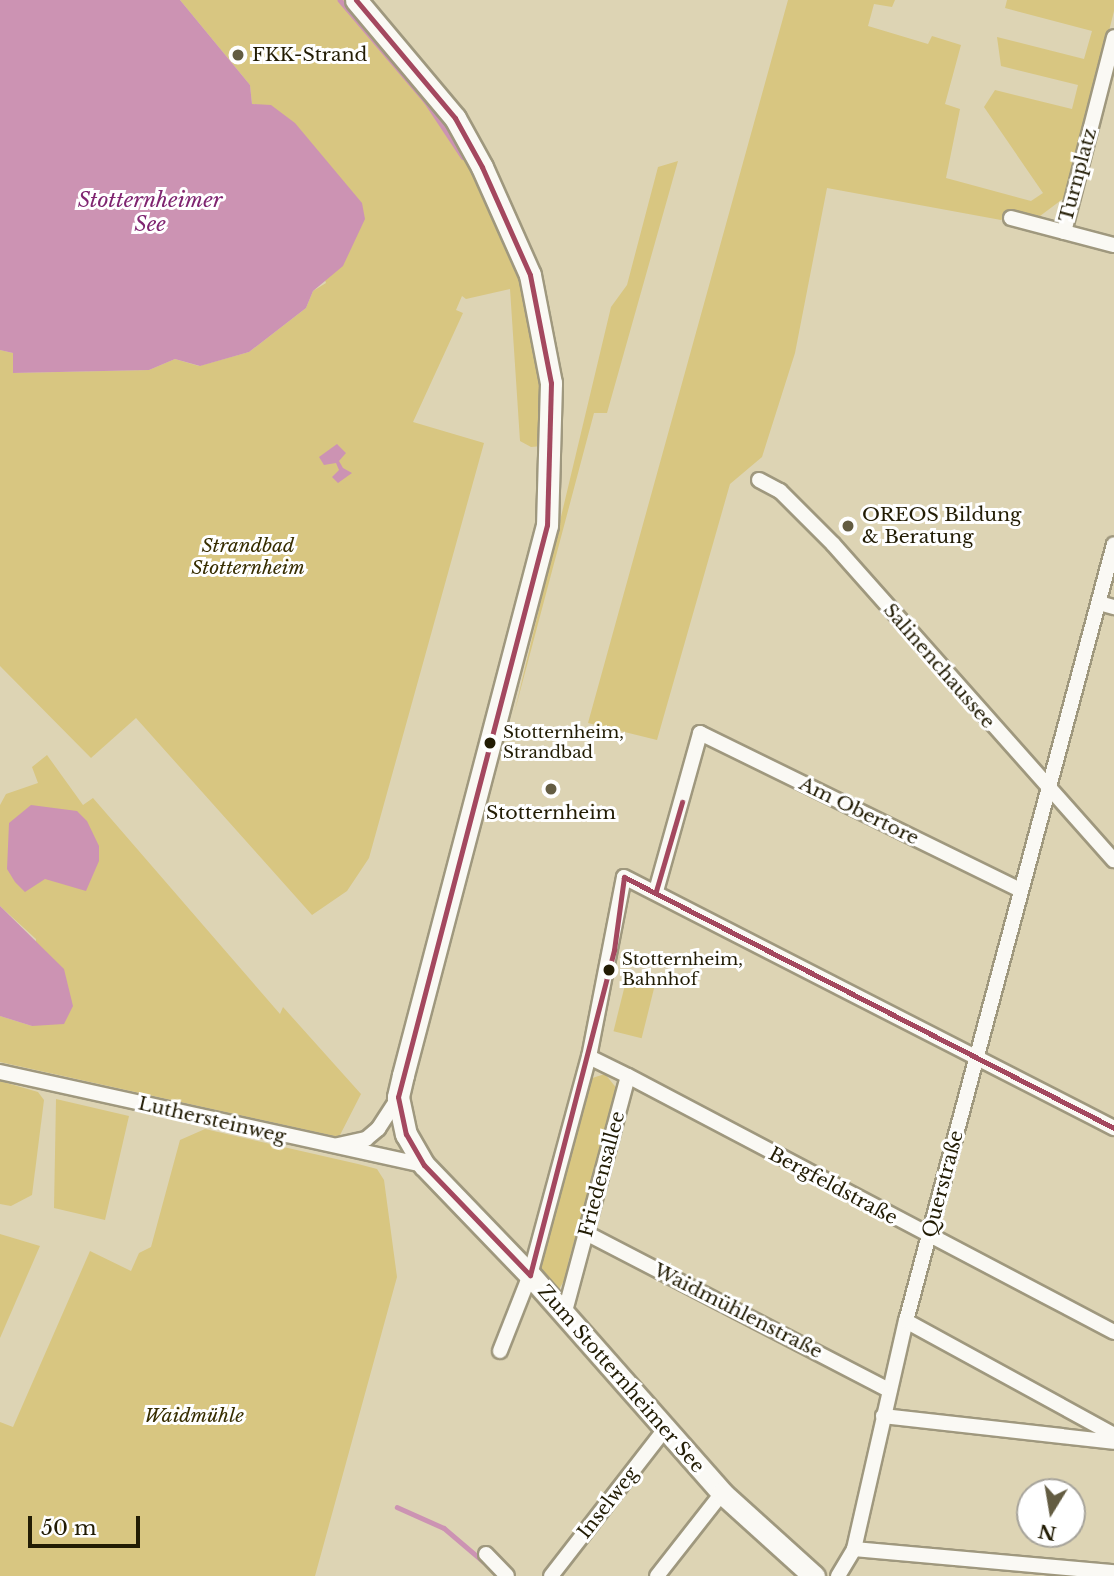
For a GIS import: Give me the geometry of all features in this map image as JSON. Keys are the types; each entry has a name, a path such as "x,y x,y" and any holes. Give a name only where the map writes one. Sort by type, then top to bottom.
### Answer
{"street":[{"name":"Zum Stotternheimer See","path":"356,0 455,118 482,167 530,275 551,383 547,525 398,1097 406,1134 424,1165 530,1275 722,1493 814,1576"},
{"name":"Turnplatz","path":"1064,232 1114,37"},
{"name":"Turnplatz","path":"1011,219 1114,245"},
{"name":"Salinenchaussee","path":"759,480 780,491 833,544 1047,790 1114,860"},
{"name":"Querstraße","path":"838,1576 854,1549 906,1321 930,1238 1019,889 1047,790 1057,771 1114,544"},
{"path":"1099,603 1114,607"},
{"name":"Am Obertore","path":"656,891 700,733 1019,889"},
{"path":"500,1351 530,1275 589,1057 624,877 977,1055 1114,1128"},
{"path":"589,1057 628,1076"},
{"name":"Luthersteinweg","path":"0,1072 424,1165"},
{"name":"Bergfeldstraße","path":"628,1076 930,1238 1114,1332"},
{"name":"Friedensallee","path":"565,1315 628,1076"},
{"path":"333,1147 366,1139 390,1115 398,1097"},
{"name":"Waidmühlenstraße","path":"586,1233 889,1390"},
{"path":"906,1321 1114,1435"},
{"path":"883,1416 1114,1442"},
{"name":"Inselweg","path":"551,1576 665,1429"},
{"path":"657,1576 722,1493"},
{"path":"854,1549 1114,1572"},
{"path":"486,1554 507,1576"}],"green space":[{"name":"Strandbad Stotternheim","path":"180,0 349,0 422,88 463,147 517,266 542,387 542,446 531,447 520,441 510,289 466,299 462,296 456,310 463,313 413,422 484,443 369,858 347,891 312,915 136,718 91,758 0,666 0,350 13,353 14,373 149,370 175,359 199,366 249,352 306,308 313,291 326,283 271,106 252,104 250,85"},
{"path":"788,0 895,0 892,7 874,4 868,26 928,44 932,36 961,45 945,104 960,109 946,178 1031,201 1043,193 984,107 995,90 1072,109 1078,85 1001,66 997,37 1084,59 1092,31 1005,8 1007,0 1114,0 1114,11 1068,195 1040,216 1011,213 1001,220 827,188 795,353 762,457 730,484 657,740 588,723"},
{"path":"678,161 607,413 594,413 514,714 611,307 627,285 658,167"},
{"path":"47,755 83,805 93,798 280,1014 283,1007 361,1094 339,1137 0,1062 0,1016 32,1026 36,939 0,906 0,805 6,794 38,783 32,767"},
{"path":"628,973 656,980 642,1038 613,1031"},
{"path":"605,1074 618,1090 581,1236 576,1235 568,1263 573,1265 558,1291 540,1275 539,1266 589,1079"},
{"path":"0,1081 38,1092 44,1100 32,1195 11,1206 0,1204"},
{"path":"56,1099 129,1116 105,1220 54,1208"},
{"name":"Waidmühle","path":"205,1129 377,1169 384,1180 397,1277 315,1576 0,1576 0,1422 13,1427 90,1251 131,1271 139,1253 151,1247 180,1140"},
{"path":"0,1234 40,1246 0,1338"}],"water":[{"name":"Stotternheimer See","path":"0,0 180,0 250,85 252,104 271,105 295,123 362,203 365,219 343,266 313,291 306,308 249,352 200,366 175,359 149,370 13,373 13,353 0,350"},
{"path":"337,444 346,453 339,461 343,468 352,473 338,483 332,477 339,470 336,463 324,465 319,457"},
{"path":"31,805 77,811 87,821 99,846 99,861 86,891 45,879 25,892 15,882 7,869 9,823"},
{"path":"0,906 64,969 73,1006 64,1024 32,1026 0,1016"}],"waterway":[{"path":"340,0 426,101 463,157"},
{"path":"397,1507 444,1528 484,1562"}],"transit line":[{"path":"356,0 455,118 482,167 530,275 551,383 547,525 398,1097 406,1134 424,1165 530,1275"},
{"path":"656,891 682,802"},
{"path":"624,877 1114,1128"},
{"path":"530,1275 614,950 624,877"}],"place":[{"name":"FKK-Strand","path":"238,55"},
{"name":"OREOS Bildung & Beratung","path":"848,526"},
{"name":"Stotternheim, Strandbad","path":"490,743"},
{"name":"Stotternheim","path":"551,789"},
{"name":"Stotternheim, Bahnhof","path":"609,970"}]}
